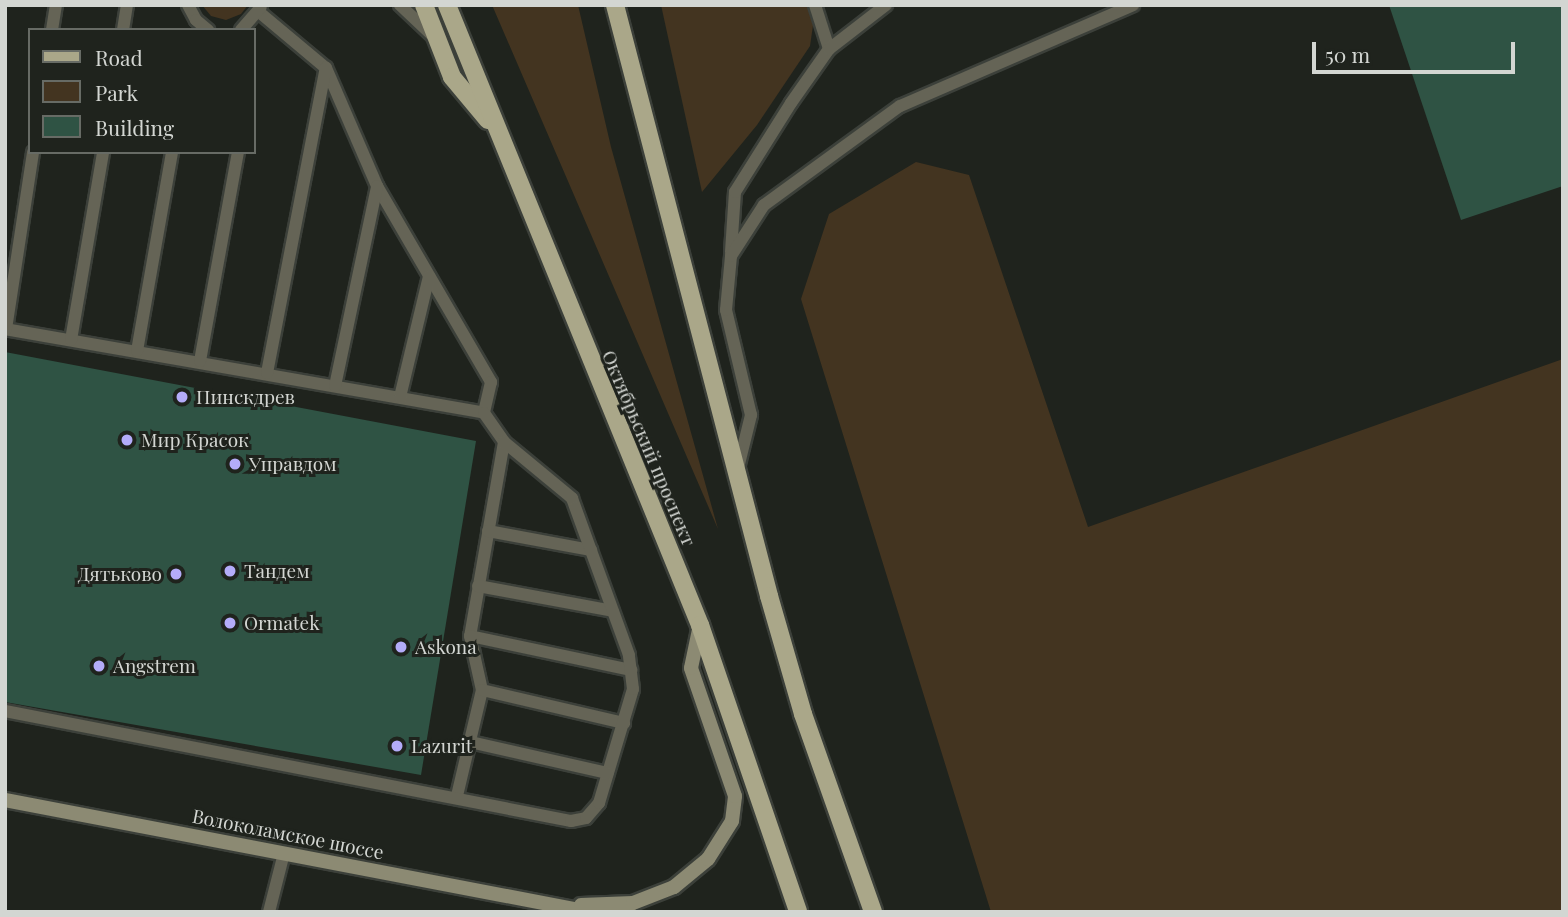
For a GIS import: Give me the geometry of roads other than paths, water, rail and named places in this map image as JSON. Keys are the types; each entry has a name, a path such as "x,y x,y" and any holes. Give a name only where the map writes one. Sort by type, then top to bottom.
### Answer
{"main road":[{"path":"424,5 452,77 499,133"},
{"name":"Октябрьский проспект","path":"447,5 700,625 798,912"},
{"path":"615,5 736,476 803,714 873,912"},
{"name":"Волоколамское шоссе","path":"563,905 618,905 661,894 698,869 725,834 735,796 691,668 700,625"},
{"name":"Волоколамское шоссе","path":"5,800 590,912"}],"lane":[{"path":"52,28 56,5"},
{"path":"123,28 127,5"},
{"path":"188,5 195,25"},
{"path":"400,5 438,41"},
{"path":"814,5 829,49"},
{"path":"736,476 751,415 726,310 735,192 829,49 886,5"},
{"path":"731,256 764,205 900,106 1133,5"},
{"path":"256,17 326,68 377,186 491,382 484,413"},
{"path":"267,373 326,68"},
{"path":"5,711 457,796 571,821 586,818 599,803 634,689 613,611 572,498 504,442 484,413 6,329 33,154"},
{"path":"71,340 103,154"},
{"path":"137,351 172,154"},
{"path":"200,361 238,154"},
{"path":"334,386 377,186"},
{"path":"400,397 429,276"},
{"path":"457,796 482,690 470,636 504,442"},
{"path":"488,531 591,550"},
{"path":"478,586 613,611"},
{"path":"470,636 631,670"},
{"path":"482,690 624,723"},
{"path":"470,743 608,773"},
{"path":"269,912 284,853"}],"place":[{"name":"Пинскдрев","path":"182,397"},
{"name":"Мир Красок","path":"127,440"},
{"name":"Управдом","path":"235,464"},
{"name":"Тандем","path":"230,571"},
{"name":"Дятьково","path":"176,574"},
{"name":"Ormatek","path":"230,623"},
{"name":"Askona","path":"401,647"},
{"name":"Angstrem","path":"99,666"},
{"name":"Lazurit","path":"397,746"}]}
